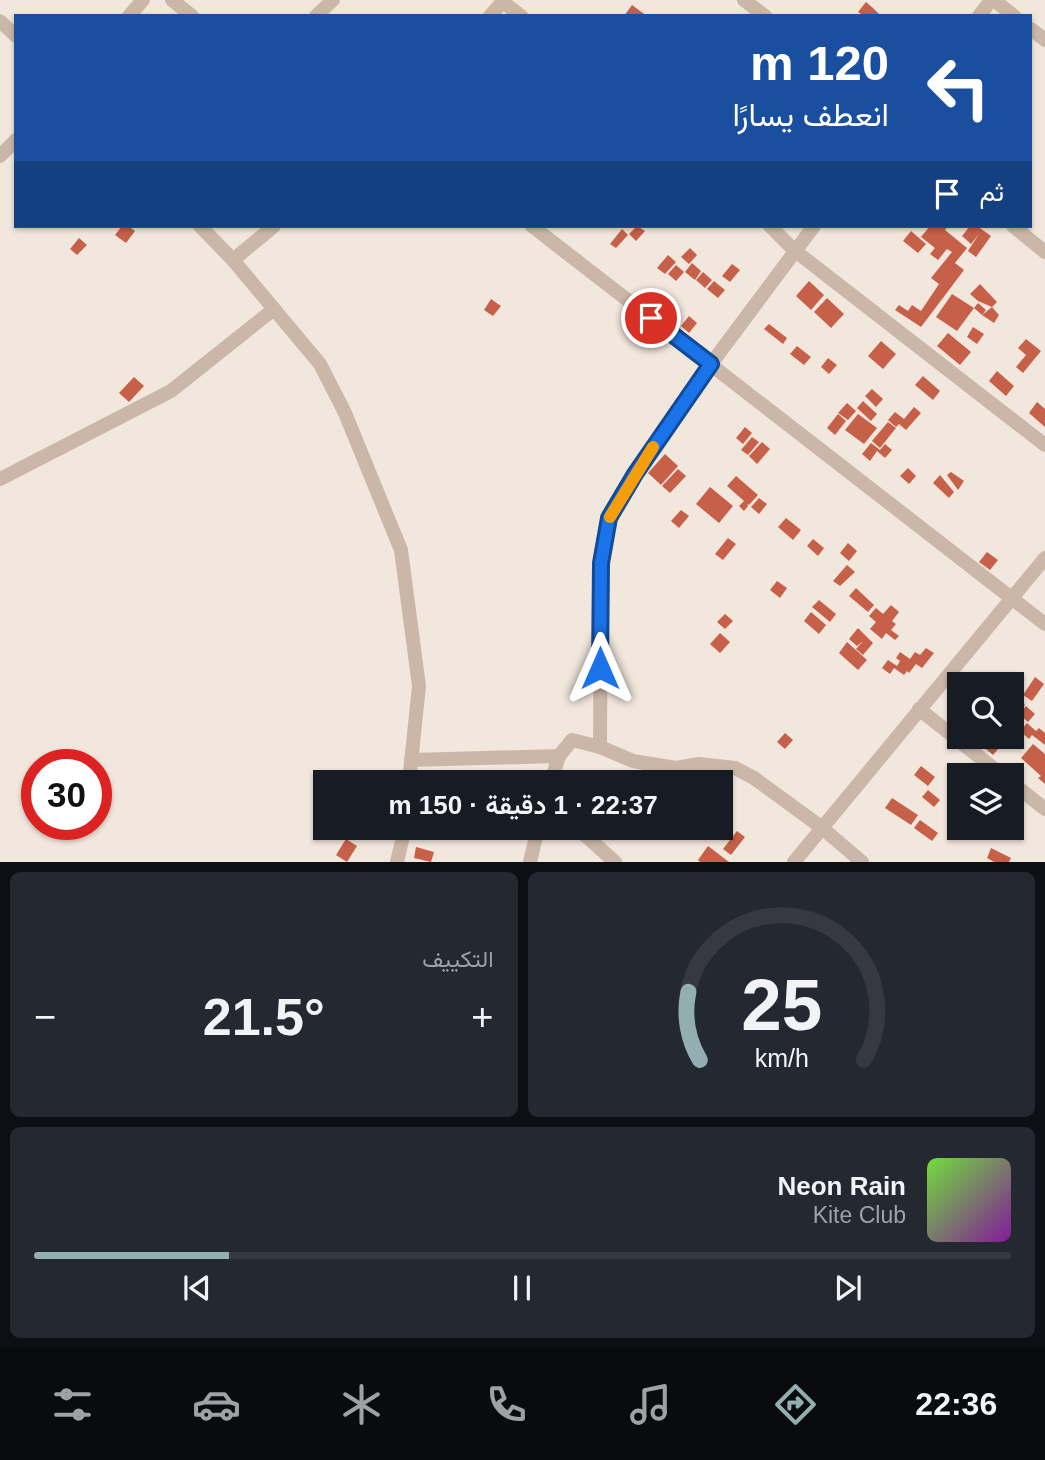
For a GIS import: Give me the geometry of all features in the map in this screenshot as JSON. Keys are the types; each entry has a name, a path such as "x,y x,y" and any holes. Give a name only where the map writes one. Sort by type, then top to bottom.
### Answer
{"street":[{"path":"131,14 143,0"},
{"path":"172,0 190,14"},
{"path":"744,0 762,14"},
{"path":"981,14 993,0 1011,14"},
{"path":"503,1 519,14"},
{"path":"0,21 14,34"},
{"path":"0,156 14,142"},
{"path":"202,228 233,260 320,364 345,413 401,550 419,685 410,770"},
{"path":"233,260 272,228"},
{"path":"535,228 1045,624"},
{"path":"772,228 794,250 1045,445"},
{"path":"600,747 601,563 609,518 635,474 711,364 812,228"},
{"path":"1015,228 1045,252"},
{"path":"0,480 171,391 274,309"},
{"path":"793,862 1045,558"},
{"path":"919,709 987,763"},
{"path":"555,770 559,756 572,740 600,747 633,761 676,768 699,764 735,768 754,778 821,827 862,862"},
{"path":"411,760 559,756"},
{"path":"1024,792 1045,809"},
{"path":"397,862 402,840"},
{"path":"530,862 535,840"},
{"path":"590,840 615,862"}],"building":[{"path":"866,2 879,14 861,14 858,12"},
{"path":"632,5 644,14 625,14"},
{"path":"120,228 135,231 126,243 115,235"},
{"path":"635,228 645,231 636,241 629,234"},
{"path":"928,228 946,228 945,230 967,248 955,263 964,270 921,327 895,310 899,305 908,311 912,305 921,311 939,284 931,278 952,252 947,249 938,260 930,254 935,248 921,237"},
{"path":"968,228 980,228 991,236 976,257 968,251 979,234 971,244 962,236"},
{"path":"622,229 628,235 616,248 610,244"},
{"path":"911,231 926,244 918,253 903,241"},
{"path":"79,238 87,245 77,255 70,249"},
{"path":"690,248 697,255 689,264 681,257"},
{"path":"668,255 676,262 665,274 657,268"},
{"path":"692,263 701,271 695,280 685,272"},
{"path":"732,264 740,270 730,282 722,276"},
{"path":"676,265 684,272 676,281 668,274"},
{"path":"703,272 712,280 705,288 696,280"},
{"path":"714,281 725,290 718,298 707,289"},
{"path":"809,281 824,295 811,310 796,296"},
{"path":"980,284 997,302 992,307 970,294"},
{"path":"952,294 974,308 957,331 936,317"},
{"path":"827,298 844,314 831,328 814,312"},
{"path":"491,299 501,306 493,316 484,310"},
{"path":"978,303 986,310 982,315 974,308"},
{"path":"992,307 999,315 994,323 982,315"},
{"path":"689,316 697,323 689,333 681,326"},
{"path":"769,324 787,338 783,344 764,329"},
{"path":"973,327 984,334 977,344 967,337"},
{"path":"948,333 971,352 960,365 937,346"},
{"path":"1026,339 1041,351 1023,373 1016,367 1026,355 1018,348"},
{"path":"881,341 896,354 883,369 868,356"},
{"path":"797,346 811,357 804,365 790,354"},
{"path":"828,358 837,365 829,374 821,367"},
{"path":"997,371 1014,386 1006,396 989,381"},
{"path":"923,376 940,391 933,400 915,385"},
{"path":"134,377 144,386 129,402 119,393"},
{"path":"872,389 883,399 876,407 865,396"},
{"path":"863,401 877,414 871,421 857,408"},
{"path":"1037,402 1045,409 1045,427 1029,413"},
{"path":"847,403 856,411 848,420 838,413"},
{"path":"914,407 921,413 906,430 899,424 896,427 888,420 895,412 904,419"},
{"path":"838,414 846,421 835,435 827,428"},
{"path":"858,414 877,428 864,444 845,430"},
{"path":"888,422 896,428 880,448 872,441"},
{"path":"745,427 752,433 743,444 736,438"},
{"path":"752,437 759,442 748,455 741,450"},
{"path":"762,442 770,449 757,464 749,456"},
{"path":"871,443 880,450 885,444 892,450 885,458 877,451 870,461 862,454"},
{"path":"665,454 678,466 661,485 648,473"},
{"path":"908,468 916,476 909,484 900,476"},
{"path":"678,469 686,476 670,493 662,486"},
{"path":"951,472 964,481 958,490 947,475"},
{"path":"940,475 954,492 949,498 933,483"},
{"path":"736,476 758,495 747,504 744,511 739,506 744,501 727,486"},
{"path":"710,487 733,506 719,523 696,504"},
{"path":"759,498 767,504 759,514 751,507"},
{"path":"681,510 689,516 679,528 671,521"},
{"path":"786,518 801,530 793,540 778,527"},
{"path":"728,538 736,544 723,560 715,554"},
{"path":"813,539 824,548 818,556 807,546"},
{"path":"848,543 857,551 849,561 840,553"},
{"path":"987,552 998,560 990,570 979,562"},
{"path":"847,565 855,572 840,586 833,581"},
{"path":"777,581 787,588 780,598 770,590"},
{"path":"856,588 874,605 868,612 849,596"},
{"path":"819,600 836,614 830,622 812,607"},
{"path":"891,605 899,612 892,621 896,624 891,630 899,636 895,640 886,633 882,639 870,629 876,622 869,616 876,608 883,614"},
{"path":"811,612 826,625 819,634 804,621"},
{"path":"725,614 733,621 725,629 717,622"},
{"path":"858,628 873,643 863,655 856,649 863,641 857,646 849,639"},
{"path":"720,633 730,642 720,653 710,644"},
{"path":"847,642 867,660 858,670 839,653"},
{"path":"926,648 934,653 922,668 916,664 904,675 894,668 890,674 882,668 888,660 897,666 900,661 896,658 900,652 910,659 915,652 920,655"},
{"path":"1035,677 1044,684 1032,701 1024,694"},
{"path":"1026,706 1035,714 1028,722 1024,718"},
{"path":"1027,723 1036,731 1039,728 1045,733 1045,745 1032,735 1029,739 1024,735"},
{"path":"785,733 793,740 785,749 777,742"},
{"path":"1033,744 1045,754 1045,784 1038,778 1041,776 1021,758"},
{"path":"986,749 998,749 993,755"},
{"path":"921,766 935,777 928,786 914,775"},
{"path":"928,790 940,800 934,807 922,797"},
{"path":"892,798 918,815 911,825 885,808"},
{"path":"920,820 938,833 932,841 914,828"},
{"path":"737,831 745,837 731,855 723,849 733,840"},
{"path":"345,840 357,846 347,862 336,855"},
{"path":"708,846 729,862 700,862 698,860"},
{"path":"416,847 434,852 431,862 414,858"},
{"path":"991,848 1011,858 1009,862 994,862 987,858"}],"slow traffic":[{"path":"610,517 653,447"}],"route":[{"path":"600,668 601,563 609,518 635,474 711,364 651,318"}]}
